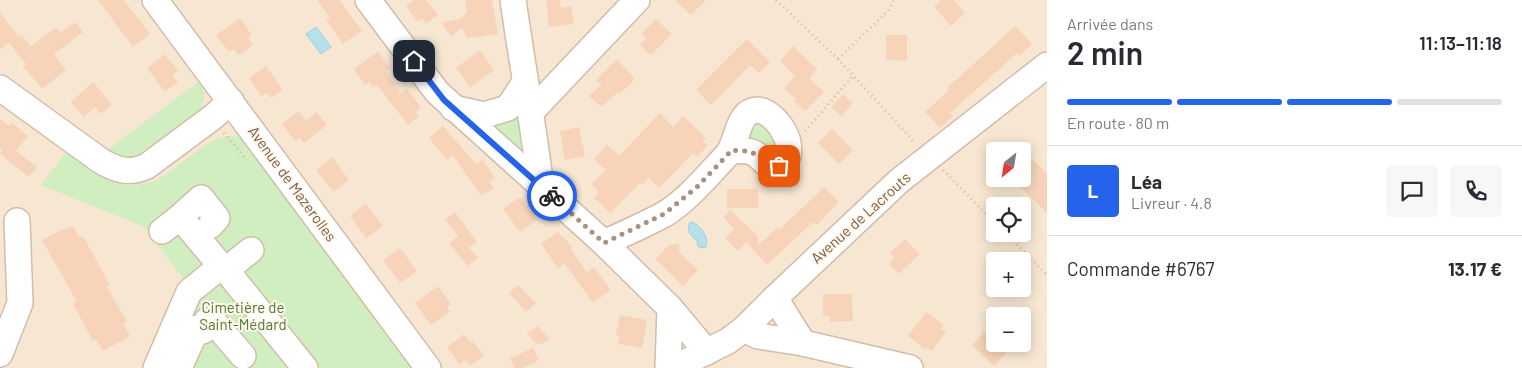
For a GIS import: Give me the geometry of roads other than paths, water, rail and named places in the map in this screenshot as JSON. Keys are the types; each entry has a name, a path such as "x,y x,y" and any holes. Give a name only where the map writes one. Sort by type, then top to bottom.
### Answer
{"street":[{"name":"Avenue de Mazerolles","path":"155,0 428,368"},
{"path":"368,0 437,92 604,243 670,308 707,352"},
{"path":"513,0 525,82 532,112 541,187"},
{"path":"532,112 637,0"},
{"name":"Avenue de Lacrouts","path":"674,368 728,341 744,330 774,298 898,181 930,158 1047,65"},
{"path":"454,108 484,115 508,108 525,82"},
{"path":"0,88 101,162 112,168 137,171 147,166 213,117 231,101"},
{"path":"604,243 664,214 697,187 732,150 747,113 758,110 765,112 780,125 790,142 787,160 779,166 773,167 753,152 732,150"},
{"path":"211,226 216,218 201,198 171,224 223,268 305,368"},
{"path":"0,354 20,303 17,221"},
{"path":"156,368 189,292 251,250"},
{"path":"774,298 803,343"},
{"path":"668,368 670,308"},
{"path":"179,368 197,328 203,331 207,321 213,321 242,364"},
{"path":"744,330 758,336 803,343 877,364 910,368"}],"water":[{"path":"316,27 331,47 321,54 306,34"},
{"path":"692,222 704,232 707,243 706,247 700,248 697,240 689,233 688,228"}],"park label":[{"name":"Cimetière de Saint-Médard","path":"243,316"}]}
